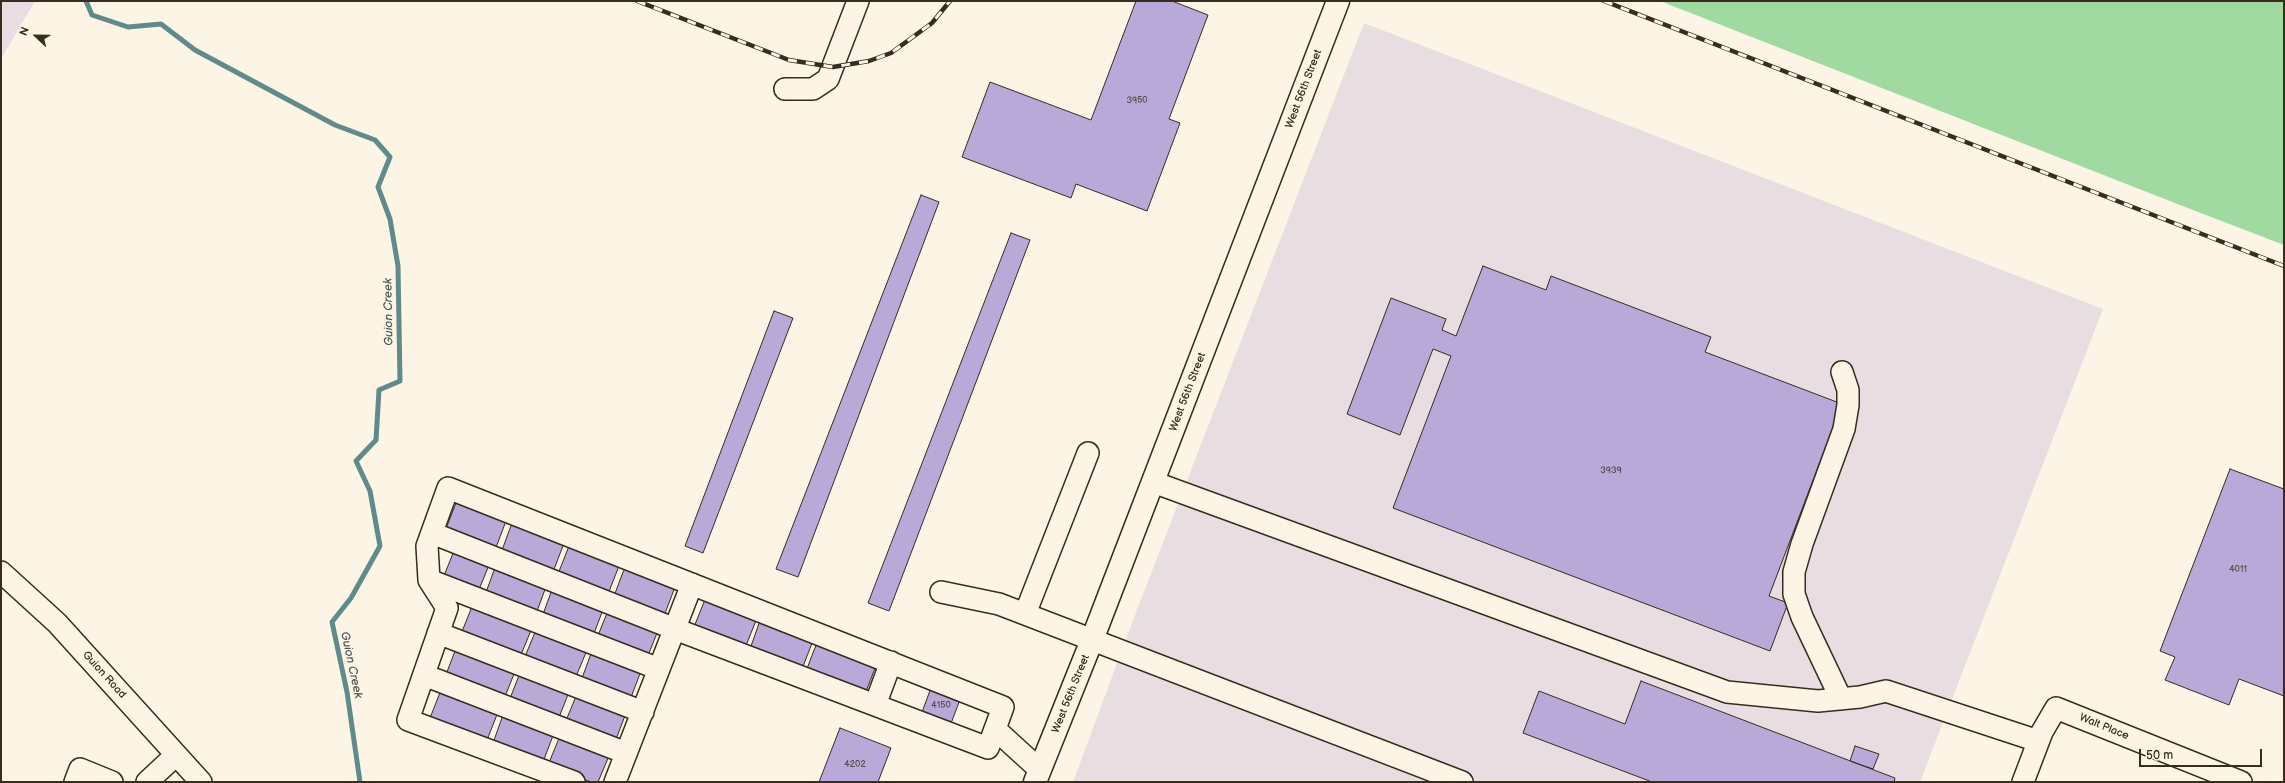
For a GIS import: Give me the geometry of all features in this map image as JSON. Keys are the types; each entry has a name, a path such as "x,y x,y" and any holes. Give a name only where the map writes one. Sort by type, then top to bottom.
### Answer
{"main road":[{"name":"West 56th Street","path":"1038,776 1092,640 1338,1"}],"street":[{"path":"785,90 813,89 828,79 858,1"},
{"path":"1841,699 1802,617 1794,594 1794,572 1802,544 1844,429 1848,405 1848,390 1842,372"},
{"path":"1025,614 1088,453"},
{"path":"1153,482 1727,692 1818,701 1860,697 1886,691 2038,741 2023,782"},
{"path":"432,533 675,629 988,748 1003,706 448,488 427,546 429,580 448,608 408,720 574,782"},
{"name":"Guion Road","path":"1,572 57,623 201,782"},
{"path":"429,580 659,669"},
{"path":"615,782 692,584"},
{"path":"941,592 999,604 1462,782"},
{"path":"438,633 642,712"},
{"path":"875,705 891,662"},
{"path":"424,675 626,753"},
{"name":"Walt Place","path":"2038,741 2056,708 2241,782"},
{"path":"995,729 1038,776"},
{"path":"147,782 176,755"},
{"path":"75,782 80,769 112,782"}],"shaded area":[{"path":"1,1 35,1 1,59"},
{"path":"1364,23 2103,309 1920,782 1073,782 1135,615"}],"green space":[{"path":"1660,1 2284,1 2284,245 2180,205"}],"building":[{"path":"1136,1 1172,1 1208,15 1169,119 1180,123 1147,211 1076,184 1071,198 962,157 990,82 1091,120"},
{"path":"921,195 939,202 798,577 776,569"},
{"path":"1011,233 1030,240 889,611 868,603"},
{"path":"1483,266 1546,290 1551,276 1711,337 1705,352 1842,404 1769,596 1788,603 1770,651 1393,508 1451,356 1433,349 1400,435 1347,414 1391,298 1446,319 1442,330 1456,336"},
{"path":"774,311 793,318 703,553 685,546"},
{"path":"2230,469 2284,489 2284,696 2239,679 2229,705 2165,680 2175,657 2160,651"},
{"path":"456,503 506,521 495,550 445,531"},
{"path":"512,523 564,543 553,572 501,553"},
{"path":"569,546 619,566 608,594 558,574"},
{"path":"454,551 489,565 478,592 443,578"},
{"path":"496,565 547,584 536,614 485,595"},
{"path":"625,567 675,587 664,616 614,596"},
{"path":"553,587 604,607 593,636 542,617"},
{"path":"706,597 757,618 745,648 694,627"},
{"path":"473,604 532,628 520,657 461,634"},
{"path":"609,608 659,628 647,658 597,638"},
{"path":"761,618 814,638 802,669 750,649"},
{"path":"536,630 587,650 575,679 524,659"},
{"path":"818,640 877,663 865,694 806,671"},
{"path":"457,646 516,669 504,699 445,677"},
{"path":"592,651 641,671 630,700 581,681"},
{"path":"520,673 569,692 558,720 509,701"},
{"path":"1641,681 1895,778 1894,782 1652,782 1523,733 1539,691 1625,724"},
{"path":"932,685 961,697 950,726 921,715"},
{"path":"441,690 498,712 487,740 430,718"},
{"path":"577,694 626,713 615,742 565,723"},
{"path":"503,715 554,733 543,762 493,743"},
{"path":"840,728 891,748 878,782 819,782"},
{"path":"560,736 609,756 598,782 591,782 548,765"},
{"path":"1855,746 1879,754 1873,769 1850,761"}],"waterway":[{"name":"Guion Creek","path":"86,1 92,15 128,27 161,24 195,50 335,125 375,140 390,157 378,187 390,219 398,266 400,381 379,390 376,440 356,461 370,491 380,546 351,598 332,622 347,692 360,782"}],"railway":[{"path":"637,1 789,60 833,67 869,61 891,53 932,23 950,1"},
{"path":"1604,1 2284,266"}]}
